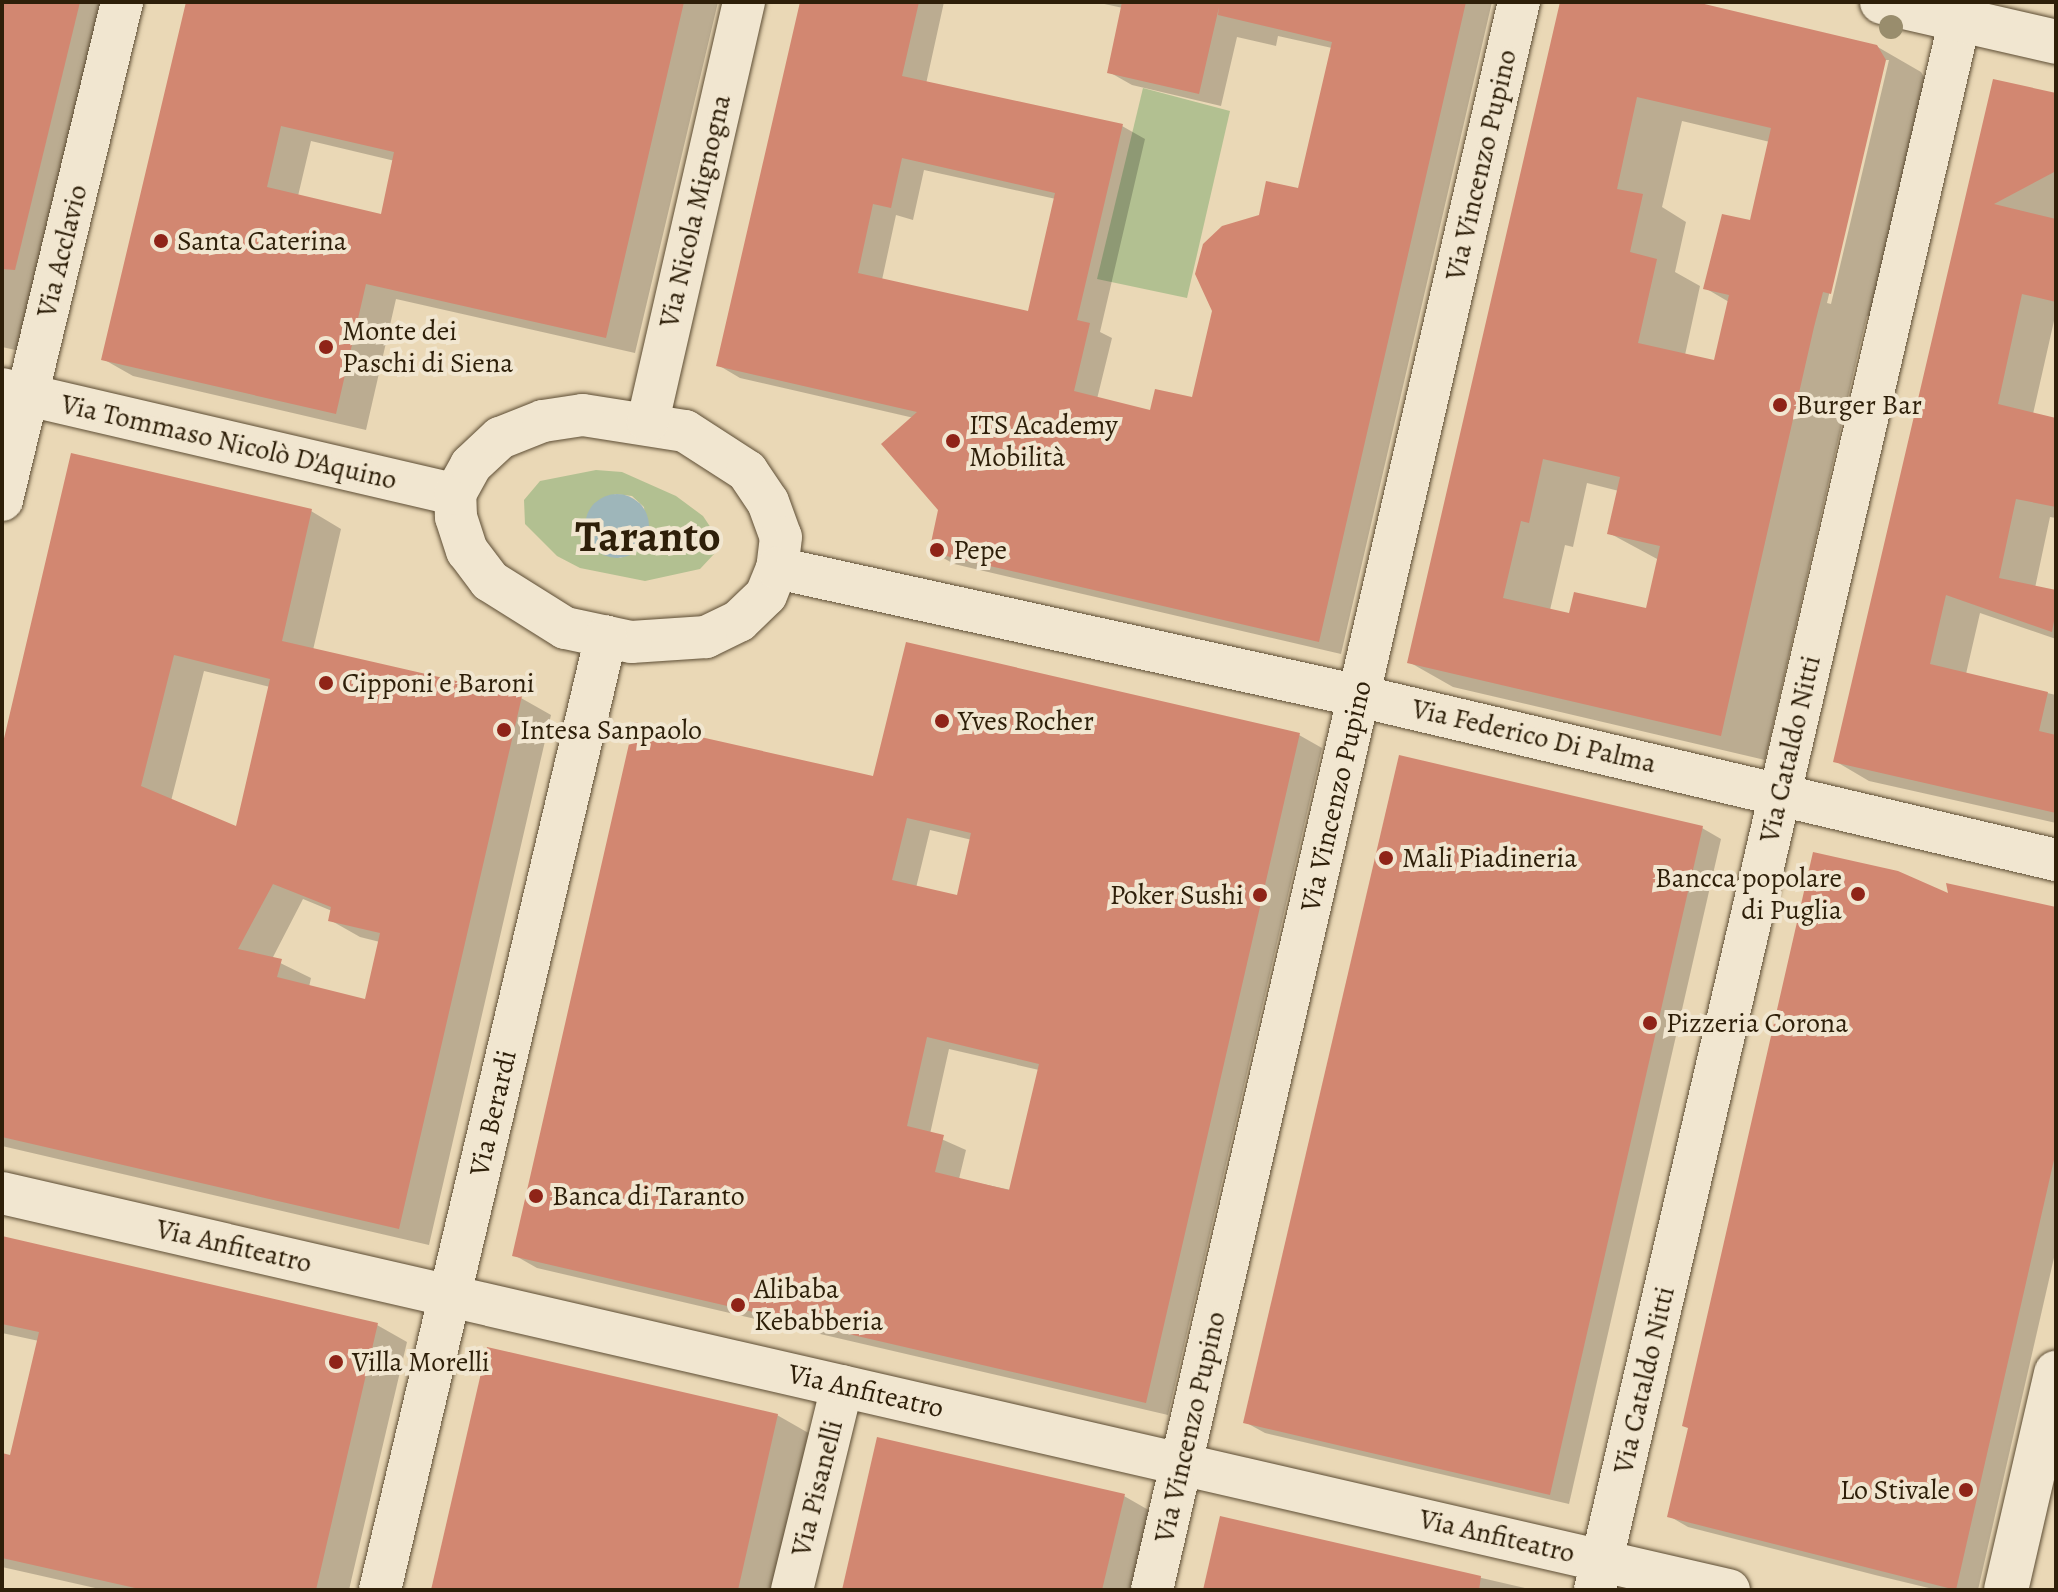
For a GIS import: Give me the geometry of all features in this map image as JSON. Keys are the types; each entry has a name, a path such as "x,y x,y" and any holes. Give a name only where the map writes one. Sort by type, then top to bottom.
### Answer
{"street":[{"name":"Via Acclavio","path":"2,500 15,392 122,2"},
{"name":"Via Nicola Mignogna","path":"648,421 744,2"},
{"name":"Via Vincenzo Pupino","path":"1152,1590 1519,2"},
{"path":"1882,2 1962,11 2056,42"},
{"name":"Via Cataldo Nitti","path":"1599,1575 1962,11"},
{"name":"Via Tommaso Nicolò D'Aquino","path":"15,392 455,494"},
{"path":"583,415 648,421 685,431 747,471 768,502 781,537 777,568 766,595 739,621 706,637 671,643 565,628 490,581 467,551 456,517 455,494 471,465 500,438 543,421 583,415"},
{"name":"Via Federico Di Palma","path":"777,568 1359,696 2056,860"},
{"name":"Via Berardi","path":"380,1590 606,636"},
{"name":"Via Anfiteatro","path":"2,1193 1182,1463 1599,1575 1729,1590"},
{"path":"2006,1590 2056,1373"},
{"name":"Via Pisanelli","path":"792,1590 842,1386"}],"green space":[{"path":"1143,88 1230,111 1187,298 1097,279"},
{"path":"596,470 622,472 676,496 703,516 715,534 715,553 700,569 645,581 580,568 557,556 525,524 524,500 540,481","holes":["615,494 632,496 644,507 647,539 636,552 620,558 591,544 585,528"]}],"water":[{"path":"617,494 635,500 643,508 649,526 643,544 635,552 617,558 599,552 591,544 585,526 591,508 599,500"}],"building":[{"path":"2,2 80,2 15,270 2,269"},
{"path":"186,2 684,2 606,338 366,284 336,414 101,360","holes":["281,126 394,152 381,214 267,187"]},
{"path":"800,2 919,2 902,76 1123,124 1077,320 1090,323 1074,391 1150,410 1155,389 1192,397 1212,311 1195,274 1203,244 1222,226 1259,215 1266,181 1298,188 1332,42 1218,15 1219,7 1199,94 1107,73 1122,2 1466,2 1319,642 929,552 938,510 881,444 917,412 716,366","holes":["902,158 1055,193 1028,311 858,273 873,204 891,208"]},
{"path":"1560,2 1696,2 1877,45 1886,60 1831,294 1823,292 1814,327 1721,736 1407,663","holes":["1637,97 1771,128 1750,220 1722,214 1703,289 1729,295 1714,360 1638,343 1657,259 1630,252 1643,194 1617,189","1543,459 1620,477 1607,534 1660,546 1646,608 1574,592 1569,613 1503,598 1521,521 1529,523"]},
{"path":"1993,79 2056,93 2056,171 1994,204 2056,219 2056,302 2022,294 1998,404 2056,418 2056,507 2016,499 1999,578 2056,590 2056,610 2052,632 1946,595 1930,664 2048,692 2039,731 2056,735 2056,813 1833,762"},
{"path":"71,453 312,509 282,641 522,696 399,1229 2,1137 2,747","holes":["174,655 270,679 236,826 141,786","273,884 331,907 328,921 380,933 365,999 277,977 282,959 238,949"]},
{"path":"906,642 1300,733 1146,1403 512,1256 634,722 873,776","holes":["907,818 971,833 957,895 892,880","927,1037 1039,1064 1009,1190 935,1172 944,1135 907,1126"]},
{"path":"1399,755 1703,826 1550,1495 1243,1423"},
{"path":"1813,852 1898,871 1948,893 1946,883 2056,907 2056,1151 1956,1590 1667,1517 1688,1428 1682,1426"},
{"path":"2,1236 378,1323 316,1590 144,1590 2,1558 2,1453 10,1455 39,1332 2,1324"},
{"path":"487,1347 778,1414 738,1590 431,1590"},
{"path":"877,1437 1125,1494 1102,1590 842,1590"},
{"path":"1220,1516 1481,1576 1479,1590 1203,1590"}],"place":[{"name":"Santa Caterina","path":"161,241"},
{"name":"Monte dei Paschi di Siena","path":"326,347"},
{"name":"Burger Bar","path":"1780,405"},
{"name":"ITS Academy Mobilità","path":"953,441"},
{"name":"Pepe","path":"937,550"},
{"name":"Cipponi e Baroni","path":"326,683"},
{"name":"Yves Rocher","path":"942,721"},
{"name":"Intesa Sanpaolo","path":"504,730"},
{"name":"Mali Piadineria","path":"1386,858"},
{"name":"Bancca popolare di Puglia","path":"1858,894"},
{"name":"Poker Sushi","path":"1260,895"},
{"name":"Pizzeria Corona","path":"1650,1023"},
{"name":"Banca di Taranto","path":"536,1196"},
{"name":"Alibaba Kebabberia","path":"738,1305"},
{"name":"Villa Morelli","path":"336,1362"},
{"name":"Lo Stivale","path":"1966,1490"}],"district":[{"name":"Taranto","path":"648,536"}]}
